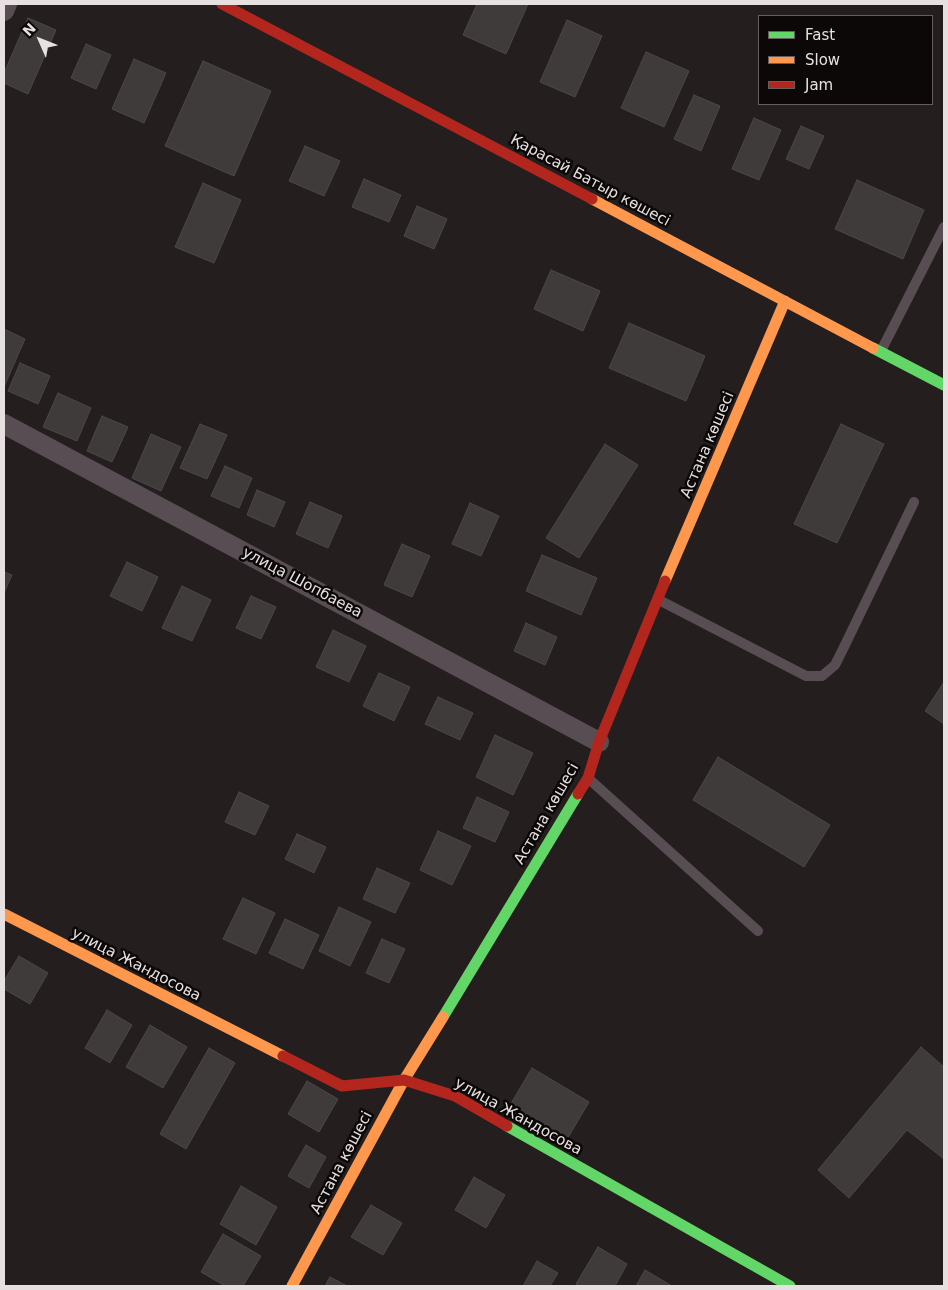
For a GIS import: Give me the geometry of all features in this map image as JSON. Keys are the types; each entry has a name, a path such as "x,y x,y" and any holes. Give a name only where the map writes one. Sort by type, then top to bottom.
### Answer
{"street":[{"path":"4,11 8,4"},
{"name":"Қарасай Батыр көшесі","path":"222,4 944,386"},
{"name":"Астана көшесі","path":"292,1286 404,1080 588,778 599,742 658,599 785,302"},
{"name":"улица Шопбаева","path":"4,424 599,742"},
{"name":"улица Жандосова","path":"4,914 342,1086 404,1080 455,1096 790,1286"}],"lane":[{"path":"881,352 944,227"},
{"path":"658,599 806,676 822,676 835,665 914,502"},
{"path":"588,778 758,932"}],"building":[{"path":"477,4 528,4 506,54 463,35"},
{"path":"28,18 56,30 28,94 4,83 4,73"},
{"path":"567,20 602,36 575,97 540,82"},
{"path":"86,44 111,55 96,89 71,78"},
{"path":"646,52 689,71 664,127 621,108"},
{"path":"134,59 166,73 144,123 112,109"},
{"path":"203,61 271,91 234,176 165,146"},
{"path":"694,95 720,106 701,151 674,139"},
{"path":"754,118 781,130 759,180 732,169"},
{"path":"801,126 824,136 809,169 786,159"},
{"path":"305,146 340,161 324,196 289,181"},
{"path":"364,179 401,195 389,222 352,207"},
{"path":"857,180 924,210 903,259 835,229"},
{"path":"203,183 241,200 214,263 175,247"},
{"path":"417,206 447,219 434,249 404,236"},
{"path":"551,270 600,291 583,331 534,309"},
{"path":"629,323 705,356 686,401 609,368"},
{"path":"4,329 25,339 4,387"},
{"path":"20,363 50,376 38,404 8,391"},
{"path":"58,393 91,408 77,441 43,427"},
{"path":"102,416 128,427 112,462 87,451"},
{"path":"200,424 227,435 207,479 180,468"},
{"path":"841,424 884,444 837,543 794,524"},
{"path":"151,434 181,447 161,491 132,478"},
{"path":"605,444 638,465 579,558 546,538"},
{"path":"225,466 252,478 239,508 211,496"},
{"path":"257,490 285,502 274,527 247,515"},
{"path":"310,502 342,516 328,548 296,534"},
{"path":"470,503 499,516 481,556 452,544"},
{"path":"402,544 430,556 412,597 384,585"},
{"path":"542,555 597,578 581,615 526,591"},
{"path":"127,562 158,577 142,611 110,596"},
{"path":"4,572 12,575 4,593"},
{"path":"182,586 211,600 192,641 162,628"},
{"path":"251,596 276,607 261,639 236,628"},
{"path":"526,623 557,637 545,665 514,651"},
{"path":"333,630 366,646 349,682 316,667"},
{"path":"379,673 410,687 394,721 363,706"},
{"path":"944,682 944,724 925,711"},
{"path":"438,697 473,713 460,740 425,724"},
{"path":"495,735 533,753 513,795 476,777"},
{"path":"718,757 830,825 804,867 693,800"},
{"path":"239,792 269,806 255,835 225,822"},
{"path":"477,797 509,812 495,842 463,828"},
{"path":"438,831 471,846 452,885 420,870"},
{"path":"297,834 326,847 314,873 285,859"},
{"path":"377,868 410,883 395,913 363,899"},
{"path":"243,898 275,913 256,954 223,939"},
{"path":"339,907 371,922 350,966 319,951"},
{"path":"285,919 319,935 303,969 269,953"},
{"path":"382,939 405,949 389,983 366,973"},
{"path":"19,956 48,973 30,1004 4,989 4,981"},
{"path":"107,1010 132,1025 110,1063 85,1048"},
{"path":"150,1025 187,1047 163,1088 126,1067"},
{"path":"921,1047 944,1067 944,1159 907,1130 849,1198 818,1170"},
{"path":"209,1048 235,1063 186,1149 160,1134"},
{"path":"532,1068 589,1102 563,1146 506,1112"},
{"path":"307,1081 338,1099 319,1132 288,1114"},
{"path":"306,1145 326,1157 309,1188 288,1176"},
{"path":"474,1177 505,1195 486,1228 455,1210"},
{"path":"241,1186 277,1207 256,1245 220,1224"},
{"path":"371,1205 402,1223 383,1255 351,1237"},
{"path":"223,1234 261,1256 243,1286 225,1286 201,1272"},
{"path":"598,1247 627,1264 615,1286 580,1286 576,1284"},
{"path":"537,1261 558,1273 550,1286 523,1286"},
{"path":"645,1270 672,1286 636,1286"},
{"path":"330,1277 347,1286 325,1286"}],"traffic: fast":[{"path":"873,348 944,385"},
{"path":"443,1017 578,794"},
{"path":"507,1126 790,1286"}],"traffic: slow":[{"path":"592,199 873,348"},
{"path":"665,581 785,301"},
{"path":"4,914 283,1056"},
{"path":"292,1286 404,1080 443,1017"}],"traffic: jam":[{"path":"222,4 592,199"},
{"path":"578,794 588,778 599,742 665,581"},
{"path":"283,1056 342,1086 404,1080 455,1096 507,1126"}]}
